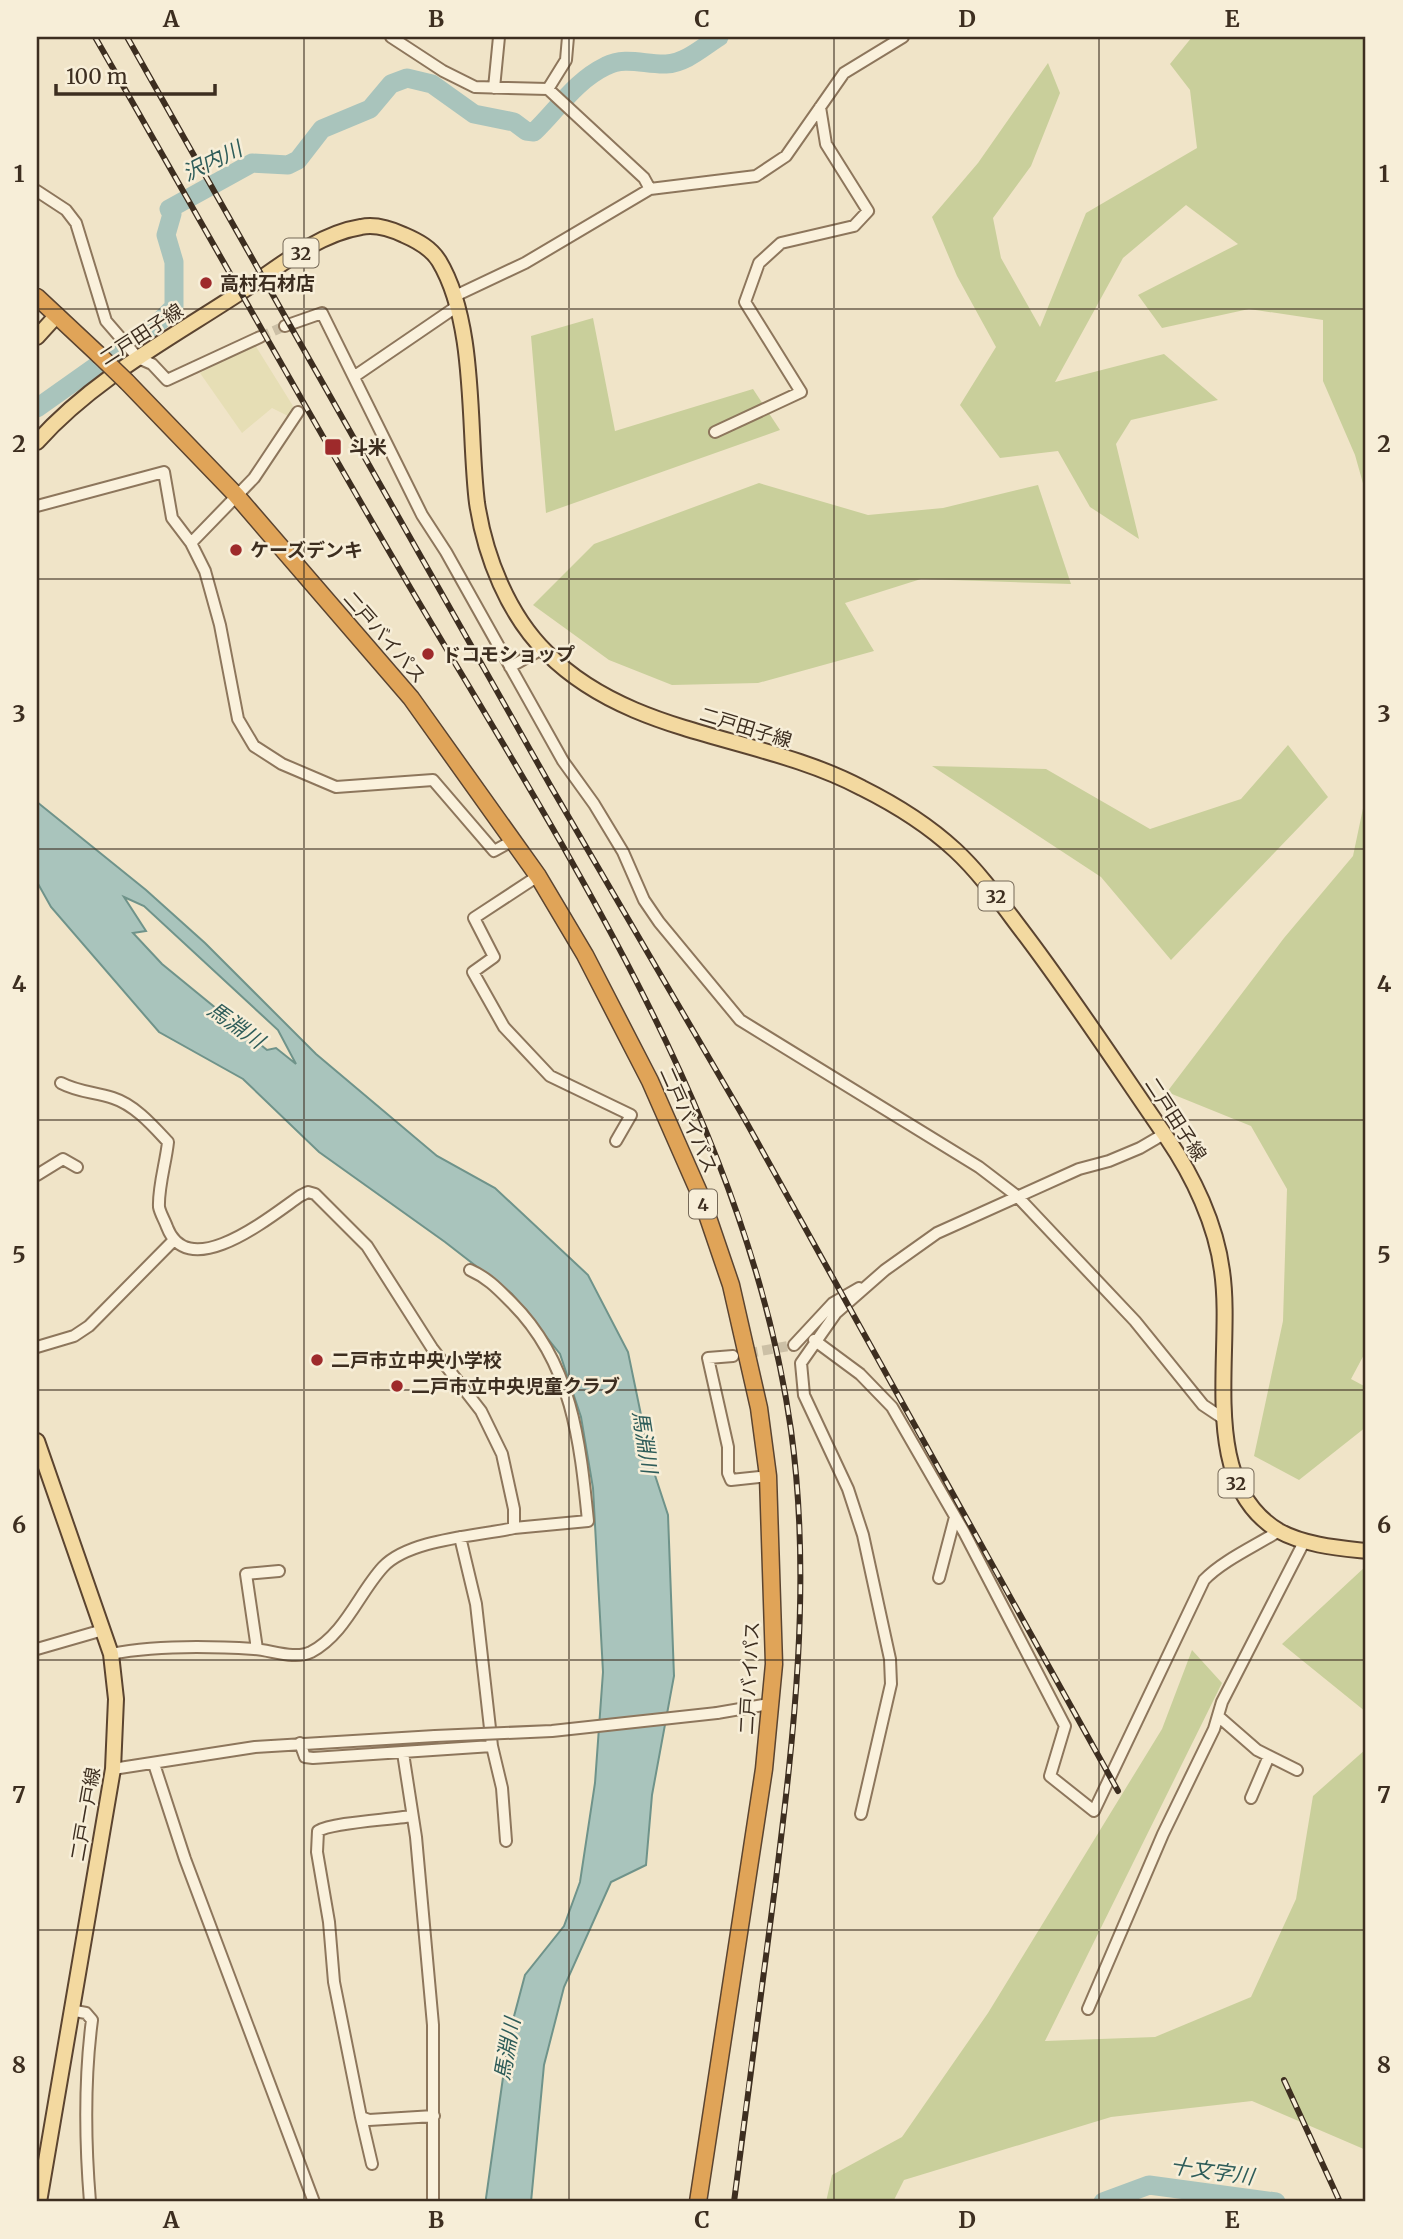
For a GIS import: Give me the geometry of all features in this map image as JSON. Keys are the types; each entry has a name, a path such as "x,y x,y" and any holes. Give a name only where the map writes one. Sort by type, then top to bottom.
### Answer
{"highway":[{"name":"二戸バイパス","path":"37,297 127,382 236,495 411,698 538,876 585,955 650,1081 701,1197 744,1335 768,1476 774,1664 764,1769 698,2202"}],"main road":[{"name":"二戸田子線","path":"37,442 92,390 288,260 336,234 364,226 394,230 430,250 440,262 455,302 469,391 478,504 487,546 502,586 542,649 570,675 605,698 670,725 825,771 893,805 950,845 974,869 1049,967 1164,1134 1199,1196 1222,1268 1226,1347 1224,1419 1230,1467 1238,1488 1255,1511 1279,1531 1305,1541 1366,1551"},
{"path":"37,337 57,315"},
{"name":"二戸一戸線","path":"37,1441 111,1654 116,1699 113,1769 39,2202"}],"street":[{"path":"391,37 443,72 475,87 548,89 644,178 650,188"},
{"path":"494,88 499,37"},
{"path":"548,89 566,60 568,37"},
{"path":"355,376 455,302 650,188 756,176 786,156 844,73 903,37"},
{"path":"715,432 800,392 745,302 760,263 781,243 854,226 868,211 826,144 820,107"},
{"path":"37,191 66,210 76,223 106,321 138,358 152,364 167,380 261,337"},
{"path":"285,326 322,313 416,505 563,761 615,840 631,876 659,922 740,1020 979,1167 1017,1196 1091,1278 1135,1321 1203,1405 1224,1419"},
{"path":"191,543 254,478 299,412"},
{"path":"37,506 164,472 172,518 191,543 205,571 220,625 238,719 254,746 282,764 336,787 433,779 494,851 512,841"},
{"path":"510,667 542,649"},
{"path":"538,876 474,918 494,957 473,972 504,1027 550,1076 631,1115 616,1141"},
{"path":"61,1083 78,1093 116,1099 147,1119 168,1142 159,1208 173,1241 182,1247 224,1244 240,1238 300,1196 308,1192 315,1194 367,1246 432,1348 481,1411 502,1454 514,1509 514,1528"},
{"path":"861,1814 891,1684 890,1659 863,1535 848,1489 804,1395 801,1363 814,1340 836,1314 874,1280 937,1233 1080,1169 1109,1161 1164,1134"},
{"path":"37,1175 63,1159 77,1167"},
{"path":"37,1347 74,1336 89,1326 173,1241"},
{"path":"111,1654 183,1647 257,1649 302,1655 311,1652 353,1612 385,1565 401,1555 460,1537 514,1528 588,1521 582,1457 569,1397 550,1352 522,1313 486,1277 470,1270"},
{"path":"794,1345 833,1303 874,1280"},
{"path":"814,1340 860,1374 892,1407 955,1517 1065,1726 1050,1776 1094,1811 1204,1580 1219,1564 1232,1562 1279,1531"},
{"path":"733,1356 708,1357 728,1447 728,1474 731,1479 768,1476"},
{"path":"939,1578 955,1517"},
{"path":"460,1537 476,1604 492,1746 502,1788 506,1841"},
{"path":"1088,2009 1240,1664 1285,1585 1305,1541"},
{"path":"257,1649 246,1574 279,1571"},
{"path":"37,1649 103,1630"},
{"path":"113,1769 255,1747 552,1731 717,1713 769,1704"},
{"path":"1217,1716 1257,1750 1297,1770"},
{"path":"300,1743 305,1757 313,1758 492,1746"},
{"path":"403,1753 416,1837 433,2025 433,2202"},
{"path":"1251,1798 1269,1756"},
{"path":"154,1764 184,1859 314,2202"},
{"path":"372,2164 334,1982 329,1922 317,1852 318,1830 327,1826 377,1823 411,1816"},
{"path":"70,2010 86,2013 92,2020 86,2063 85,2138 90,2202"},
{"path":"361,2116 369,2120 434,2116"}],"shaded area":[{"path":"255,345 293,406 288,416 272,408 242,433 200,373"}],"green space":[{"path":"1192,37 1366,37 1366,494 1355,455 1323,381 1323,320 1249,309 1162,328 1138,295 1238,244 1186,205 1123,258 1055,382 1164,354 1218,400 1131,420 1116,444 1139,539 1090,507 1058,451 1000,458 960,405 996,347 957,276 932,217 978,163 1048,63 1060,93 1031,166 993,218 1001,258 1040,327 1086,213 1197,148 1190,90 1170,64"},
{"path":"593,318 615,431 753,389 780,430 546,513 531,336"},
{"path":"759,483 868,515 943,508 1038,485 1071,584 921,579 845,603 874,651 758,683 672,685 609,660 533,605 594,544"},
{"path":"1288,745 1328,797 1171,960 1101,877 932,766 1046,769 1150,829 1241,799"},
{"path":"1366,794 1366,1351 1351,1379 1366,1387 1366,1427 1299,1480 1254,1456 1283,1321 1287,1189 1251,1126 1167,1092 1284,938 1353,856"},
{"path":"1366,1566 1366,1712 1282,1644"},
{"path":"1192,1650 1222,1683 1045,2041 1155,2037 1251,1997 1296,1899 1313,1796 1366,1749 1366,2150 1252,2101 1111,2117 904,2180 893,2202 826,2202 832,2175 902,2137 988,2013 1162,1729"}],"water":[{"name":"馬淵川","path":"37,802 146,890 205,943 316,1054 437,1156 495,1188 588,1275 628,1352 651,1463 668,1515 674,1676 652,1795 646,1865 611,1882 564,1987 544,2065 531,2202 486,2202 486,2198 509,2035 525,1975 564,1926 580,1882 595,1783 603,1672 593,1488 581,1417 560,1354 512,1294 445,1242 319,1152 243,1079 159,1032 51,907 37,882","holes":["124,897 144,906 278,1030 296,1064 276,1048 267,1050 162,964 133,933 146,931"]}],"waterway":[{"name":"沢内川","path":"37,408 160,321 174,307 174,262 166,235 172,214 169,209 252,163 288,165 298,160 322,129 370,109 391,84 407,78 432,84 474,114 514,122 526,131 534,132 576,87 606,66 628,61 673,63 694,54 719,37"},
{"name":"十文字川","path":"1103,2202 1149,2185 1276,2202"}],"tunnel":[{"path":"260,337 285,326"},
{"path":"733,1356 794,1345"}],"railway":[{"path":"95,37 371,520 529,787 642,993 692,1099 735,1207 769,1317 791,1430 797,1487 800,1545 798,1659 782,1830 734,2202"},
{"path":"127,37 550,785 744,1118 1118,1791"},
{"path":"1284,2080 1340,2202"}],"place":[{"name":"高村石材店","path":"206,283"},
{"name":"斗米","path":"333,447"},
{"name":"ケーズデンキ","path":"236,550"},
{"name":"ドコモショップ","path":"428,654"},
{"name":"二戸市立中央小学校","path":"317,1360"},
{"name":"二戸市立中央児童クラブ","path":"397,1386"}]}
